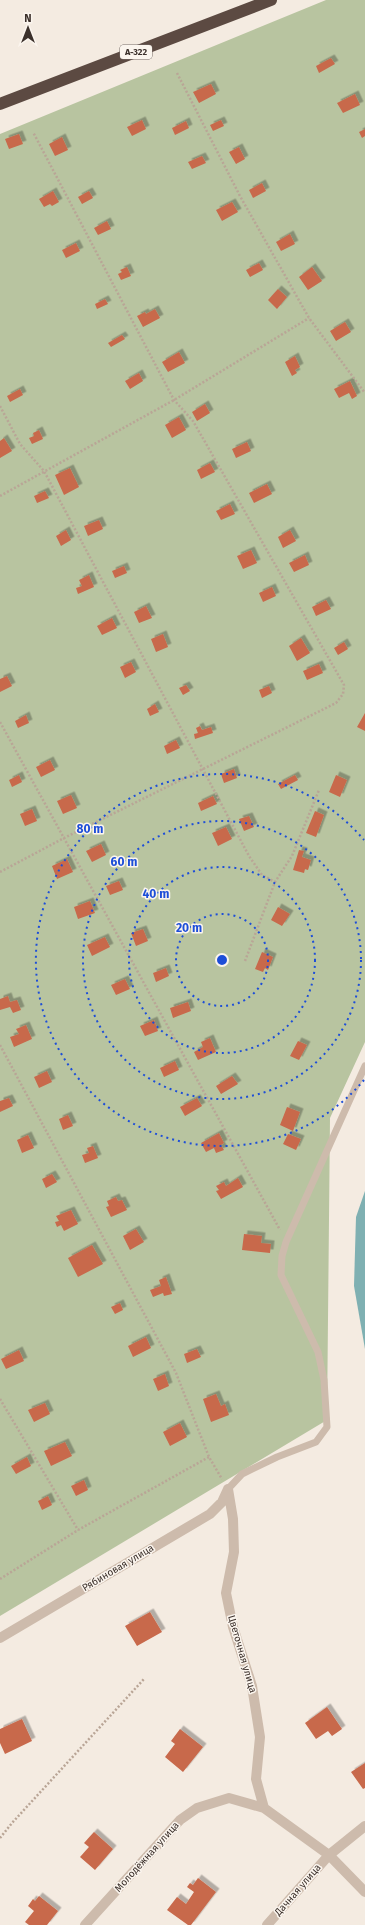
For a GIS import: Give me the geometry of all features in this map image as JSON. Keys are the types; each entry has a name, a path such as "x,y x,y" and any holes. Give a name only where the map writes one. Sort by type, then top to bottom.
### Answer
{"highway":[{"name":"А-322","path":"0,104 271,0"}],"street":[{"name":"Рябиновая улица","path":"0,1638 210,1514 222,1502 228,1489"},
{"name":"Цветочная улица","path":"228,1489 233,1519 234,1552 226,1593 233,1627 252,1686 260,1737 256,1779 264,1808"},
{"name":"Молодёжная улица","path":"86,1925 180,1820 197,1808 229,1798 264,1808"},
{"path":"264,1808 329,1855 365,1892"},
{"name":"Дачная улица","path":"267,1925 329,1855 365,1826"}],"lane":[{"path":"228,1489 242,1474 278,1457 316,1442 327,1427 324,1380 318,1352 281,1275 282,1256 286,1242 365,1066"}],"path":[{"path":"177,73 240,196 309,318 365,393"},
{"path":"0,872 202,768 336,703 343,694 344,685 193,421 174,400 33,132"},
{"path":"0,496 174,400 309,318"},
{"path":"0,406 20,444 44,471 249,856 262,875 275,882"},
{"path":"0,722 286,1242"},
{"path":"244,961 275,882 292,856 319,790"},
{"path":"0,1045 176,1373 209,1457 228,1489"},
{"path":"0,1399 78,1530"},
{"path":"0,1580 78,1530 209,1457"},
{"path":"0,1838 144,1679"}],"green space":[{"path":"326,0 365,0 365,1042 330,1118 327,1420 0,1616 0,134"}],"water":[{"path":"365,1191 365,1349 354,1286 356,1217"}],"building":[{"path":"331,58 335,64 319,73 316,66"},
{"path":"211,84 216,94 199,103 193,92"},
{"path":"355,94 360,105 343,113 337,103"},
{"path":"142,120 146,129 132,136 127,127"},
{"path":"221,120 224,126 213,131 210,125"},
{"path":"186,121 189,128 175,135 172,128"},
{"path":"365,129 365,136 362,138 359,132"},
{"path":"19,134 23,144 9,149 5,139"},
{"path":"62,137 68,150 55,156 49,144"},
{"path":"239,147 245,159 236,164 229,152"},
{"path":"202,156 206,163 192,169 188,162"},
{"path":"262,183 266,191 253,198 249,190"},
{"path":"53,191 59,202 52,206 50,204 44,207 39,199"},
{"path":"89,191 93,198 82,204 78,197"},
{"path":"232,202 238,212 222,221 216,210"},
{"path":"107,221 111,229 98,235 94,228"},
{"path":"290,234 295,244 281,251 276,242"},
{"path":"76,243 80,251 66,258 62,250"},
{"path":"259,263 263,270 250,277 246,270"},
{"path":"127,267 131,276 121,280 118,274 122,272 120,270"},
{"path":"312,267 322,281 308,290 299,277"},
{"path":"278,289 287,297 277,309 268,300"},
{"path":"105,299 108,304 97,309 95,304"},
{"path":"155,309 160,318 143,327 137,316 145,312 146,314"},
{"path":"345,322 351,332 336,341 330,331"},
{"path":"122,335 125,339 111,347 108,343"},
{"path":"179,352 185,363 168,372 162,362"},
{"path":"295,356 300,367 295,370 297,373 292,376 285,362"},
{"path":"139,373 143,381 130,389 125,381"},
{"path":"350,381 357,396 352,399 349,393 339,398 334,389"},
{"path":"20,389 23,395 10,402 7,396"},
{"path":"205,404 210,413 197,421 192,412"},
{"path":"179,417 186,430 172,438 165,425"},
{"path":"39,430 43,439 32,444 29,438 34,436 33,433"},
{"path":"4,438 12,451 0,458 0,441"},
{"path":"247,442 251,451 236,458 232,449"},
{"path":"210,463 215,472 201,479 197,470"},
{"path":"70,468 79,487 64,495 55,475"},
{"path":"267,484 272,494 254,503 249,493"},
{"path":"45,491 49,498 37,503 34,496"},
{"path":"230,504 235,514 221,520 216,511"},
{"path":"99,520 103,529 88,536 84,526"},
{"path":"66,530 71,540 61,546 56,536"},
{"path":"290,530 296,541 283,548 278,537"},
{"path":"251,550 257,563 243,569 237,556"},
{"path":"305,555 309,565 294,572 289,563"},
{"path":"124,566 127,573 115,578 112,571"},
{"path":"89,575 94,587 78,594 76,588 82,586 79,580"},
{"path":"272,587 276,596 263,602 259,593"},
{"path":"326,600 331,609 316,616 312,607"},
{"path":"146,606 152,618 139,623 134,612"},
{"path":"112,618 117,628 102,635 97,626"},
{"path":"163,634 168,647 156,652 151,639"},
{"path":"301,638 310,653 297,661 289,646"},
{"path":"344,642 348,649 338,655 334,648"},
{"path":"131,662 136,672 125,678 120,667"},
{"path":"319,664 323,673 307,680 303,671"},
{"path":"7,676 12,686 0,692 0,679"},
{"path":"186,685 190,691 183,695 179,688"},
{"path":"269,686 272,693 262,698 259,690"},
{"path":"155,704 159,712 150,716 147,709"},
{"path":"365,713 365,731 357,727"},
{"path":"26,715 29,723 18,728 15,721"},
{"path":"200,726 202,730 211,727 213,733 195,739 194,734 198,733 196,728"},
{"path":"176,740 180,748 167,754 164,746"},
{"path":"50,760 55,770 41,777 36,767"},
{"path":"234,769 237,778 224,783 221,774"},
{"path":"19,775 22,782 12,787 9,780"},
{"path":"295,775 298,780 281,789 278,784"},
{"path":"336,775 347,780 340,797 329,792"},
{"path":"71,795 77,808 63,814 57,801"},
{"path":"213,796 217,804 201,811 198,803"},
{"path":"32,809 37,821 25,826 20,814"},
{"path":"315,811 324,815 316,837 306,833"},
{"path":"249,816 254,827 244,831 239,819"},
{"path":"226,827 232,839 218,846 212,833"},
{"path":"101,844 106,855 92,862 86,851"},
{"path":"299,850 304,851 302,857 311,860 308,870 305,869 304,873 293,870"},
{"path":"67,859 73,872 57,879 52,866"},
{"path":"119,881 123,890 110,895 106,886"},
{"path":"90,901 95,913 78,919 74,907"},
{"path":"278,907 290,914 282,926 271,920"},
{"path":"143,929 148,941 136,946 131,933"},
{"path":"105,937 110,947 92,956 87,945"},
{"path":"262,952 273,957 268,970 265,968 263,972 255,969"},
{"path":"166,968 169,976 156,982 153,973"},
{"path":"125,979 130,989 116,995 111,985"},
{"path":"8,996 10,1002 17,1000 21,1010 13,1013 10,1007 0,1010 0,999"},
{"path":"188,1002 191,1011 173,1018 170,1008"},
{"path":"154,1020 158,1031 145,1036 140,1026"},
{"path":"26,1025 32,1039 14,1047 10,1037 19,1034 16,1029"},
{"path":"210,1038 216,1052 198,1060 194,1052 203,1047 201,1042"},
{"path":"298,1041 307,1045 299,1060 290,1056"},
{"path":"175,1061 179,1070 164,1077 160,1068"},
{"path":"47,1071 52,1082 39,1088 34,1077"},
{"path":"232,1076 238,1084 221,1094 216,1086"},
{"path":"9,1098 13,1106 0,1112 0,1101"},
{"path":"197,1098 202,1106 185,1116 180,1107"},
{"path":"287,1107 300,1112 293,1131 280,1125"},
{"path":"68,1115 73,1126 63,1130 59,1119"},
{"path":"219,1133 224,1143 221,1145 224,1150 216,1153 214,1148 206,1152 201,1143"},
{"path":"288,1134 301,1139 296,1150 283,1144"},
{"path":"28,1135 34,1148 22,1153 17,1140"},
{"path":"93,1146 98,1158 85,1163 82,1155 89,1153 87,1148"},
{"path":"52,1174 57,1182 46,1188 42,1179"},
{"path":"238,1178 243,1187 221,1199 216,1191 219,1190 216,1186 224,1182 226,1186"},
{"path":"116,1197 118,1201 122,1200 127,1210 111,1217 106,1207 109,1206 107,1201"},
{"path":"71,1210 78,1224 64,1231 61,1225 57,1227 55,1222 59,1221 56,1216"},
{"path":"136,1229 144,1242 130,1250 123,1236"},
{"path":"244,1234 262,1236 261,1243 271,1244 270,1253 242,1250"},
{"path":"92,1245 103,1264 78,1277 68,1258"},
{"path":"166,1277 172,1294 164,1296 163,1293 153,1297 150,1290 161,1286 159,1280"},
{"path":"120,1303 123,1310 115,1314 111,1307"},
{"path":"146,1337 151,1348 133,1357 128,1346"},
{"path":"197,1349 201,1357 187,1363 184,1354"},
{"path":"19,1350 24,1361 6,1369 1,1359"},
{"path":"165,1374 169,1386 158,1391 153,1379"},
{"path":"216,1394 221,1406 225,1404 229,1415 211,1422 203,1399"},
{"path":"45,1403 50,1414 34,1422 28,1410"},
{"path":"180,1423 187,1437 170,1446 163,1432"},
{"path":"65,1442 72,1456 51,1466 44,1451"},
{"path":"27,1457 31,1466 16,1474 11,1466"},
{"path":"84,1480 88,1490 76,1496 71,1486"},
{"path":"48,1496 52,1505 42,1510 38,1501"},
{"path":"150,1612 162,1632 137,1646 125,1626"},
{"path":"327,1707 342,1729 332,1736 328,1731 316,1739 305,1723"},
{"path":"22,1719 32,1741 5,1754 0,1743 0,1729"},
{"path":"180,1729 203,1747 183,1772 165,1757 175,1744 171,1741"},
{"path":"365,1763 365,1788 363,1789 351,1772"},
{"path":"94,1832 113,1849 95,1870 80,1857 89,1847 84,1843"},
{"path":"198,1878 216,1892 191,1925 188,1925 167,1910 177,1897 186,1904 194,1892 187,1887 190,1883 193,1885"},
{"path":"39,1896 58,1911 47,1925 29,1925 25,1922 34,1911 28,1906 33,1899 35,1901"}]}
